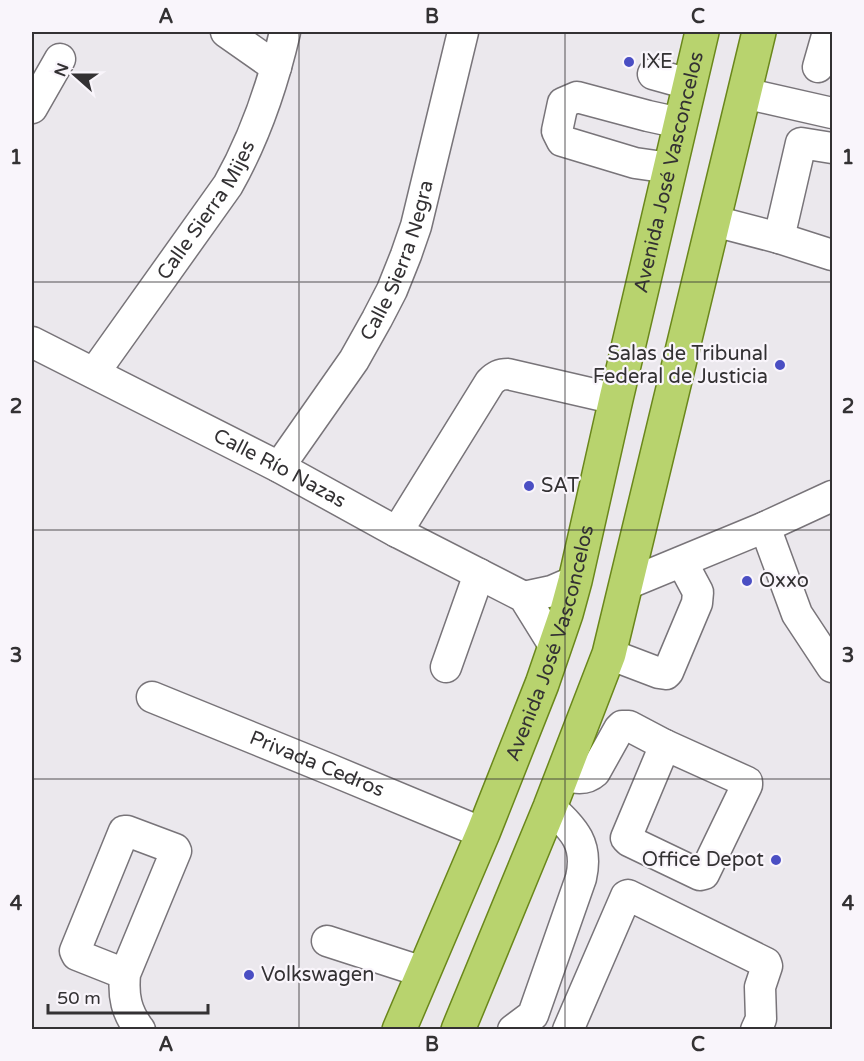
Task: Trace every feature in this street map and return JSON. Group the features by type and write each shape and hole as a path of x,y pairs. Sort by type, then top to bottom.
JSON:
{"main road":[{"name":"Avenida José Vasconcelos","path":"399,1029 483,833 566,614 702,32"},
{"path":"458,1029 550,807 609,654 759,32"}],"street":[{"path":"226,32 276,68"},
{"name":"Calle Sierra Mijes","path":"94,373 228,185 239,166 263,107 285,32"},
{"name":"Calle Sierra Negra","path":"279,467 354,360 399,273 416,226 463,32"},
{"path":"818,67 828,32"},
{"path":"32,108 60,59"},
{"path":"653,75 689,84"},
{"path":"744,93 832,113"},
{"path":"670,168 634,163 562,141 557,131 563,103 577,97 680,123"},
{"path":"779,238 801,143 832,148"},
{"path":"714,221 832,255"},
{"name":"Calle Río Nazas","path":"32,342 279,467 397,532 524,597"},
{"path":"397,532 495,377 508,374 616,399"},
{"path":"627,584 765,527 832,496"},
{"path":"765,527 796,614 832,667"},
{"path":"609,654 659,673 668,672 697,603 698,592 682,562"},
{"path":"447,667 479,574"},
{"path":"555,647 524,597 552,591 575,581"},
{"name":"Privada Cedros","path":"152,697 483,833"},
{"path":"562,775 579,779 591,776 619,729 622,726 629,726 747,782 704,873 700,875 626,838 665,745"},
{"path":"550,807 572,828 579,840 583,868 523,1022 563,1029"},
{"path":"568,1029 628,895 766,963 760,987 760,1019 756,1029"},
{"path":"327,941 423,972"},
{"path":"125,974 123,991 126,1005 140,1029"}],"place":[{"name":"IXE","path":"629,62"},
{"name":"Salas de Tribunal Federal de Justicia","path":"780,365"},
{"name":"SAT","path":"529,486"},
{"name":"Oxxo","path":"747,581"},
{"name":"Office Depot","path":"776,860"},
{"name":"Volkswagen","path":"249,975"}]}
